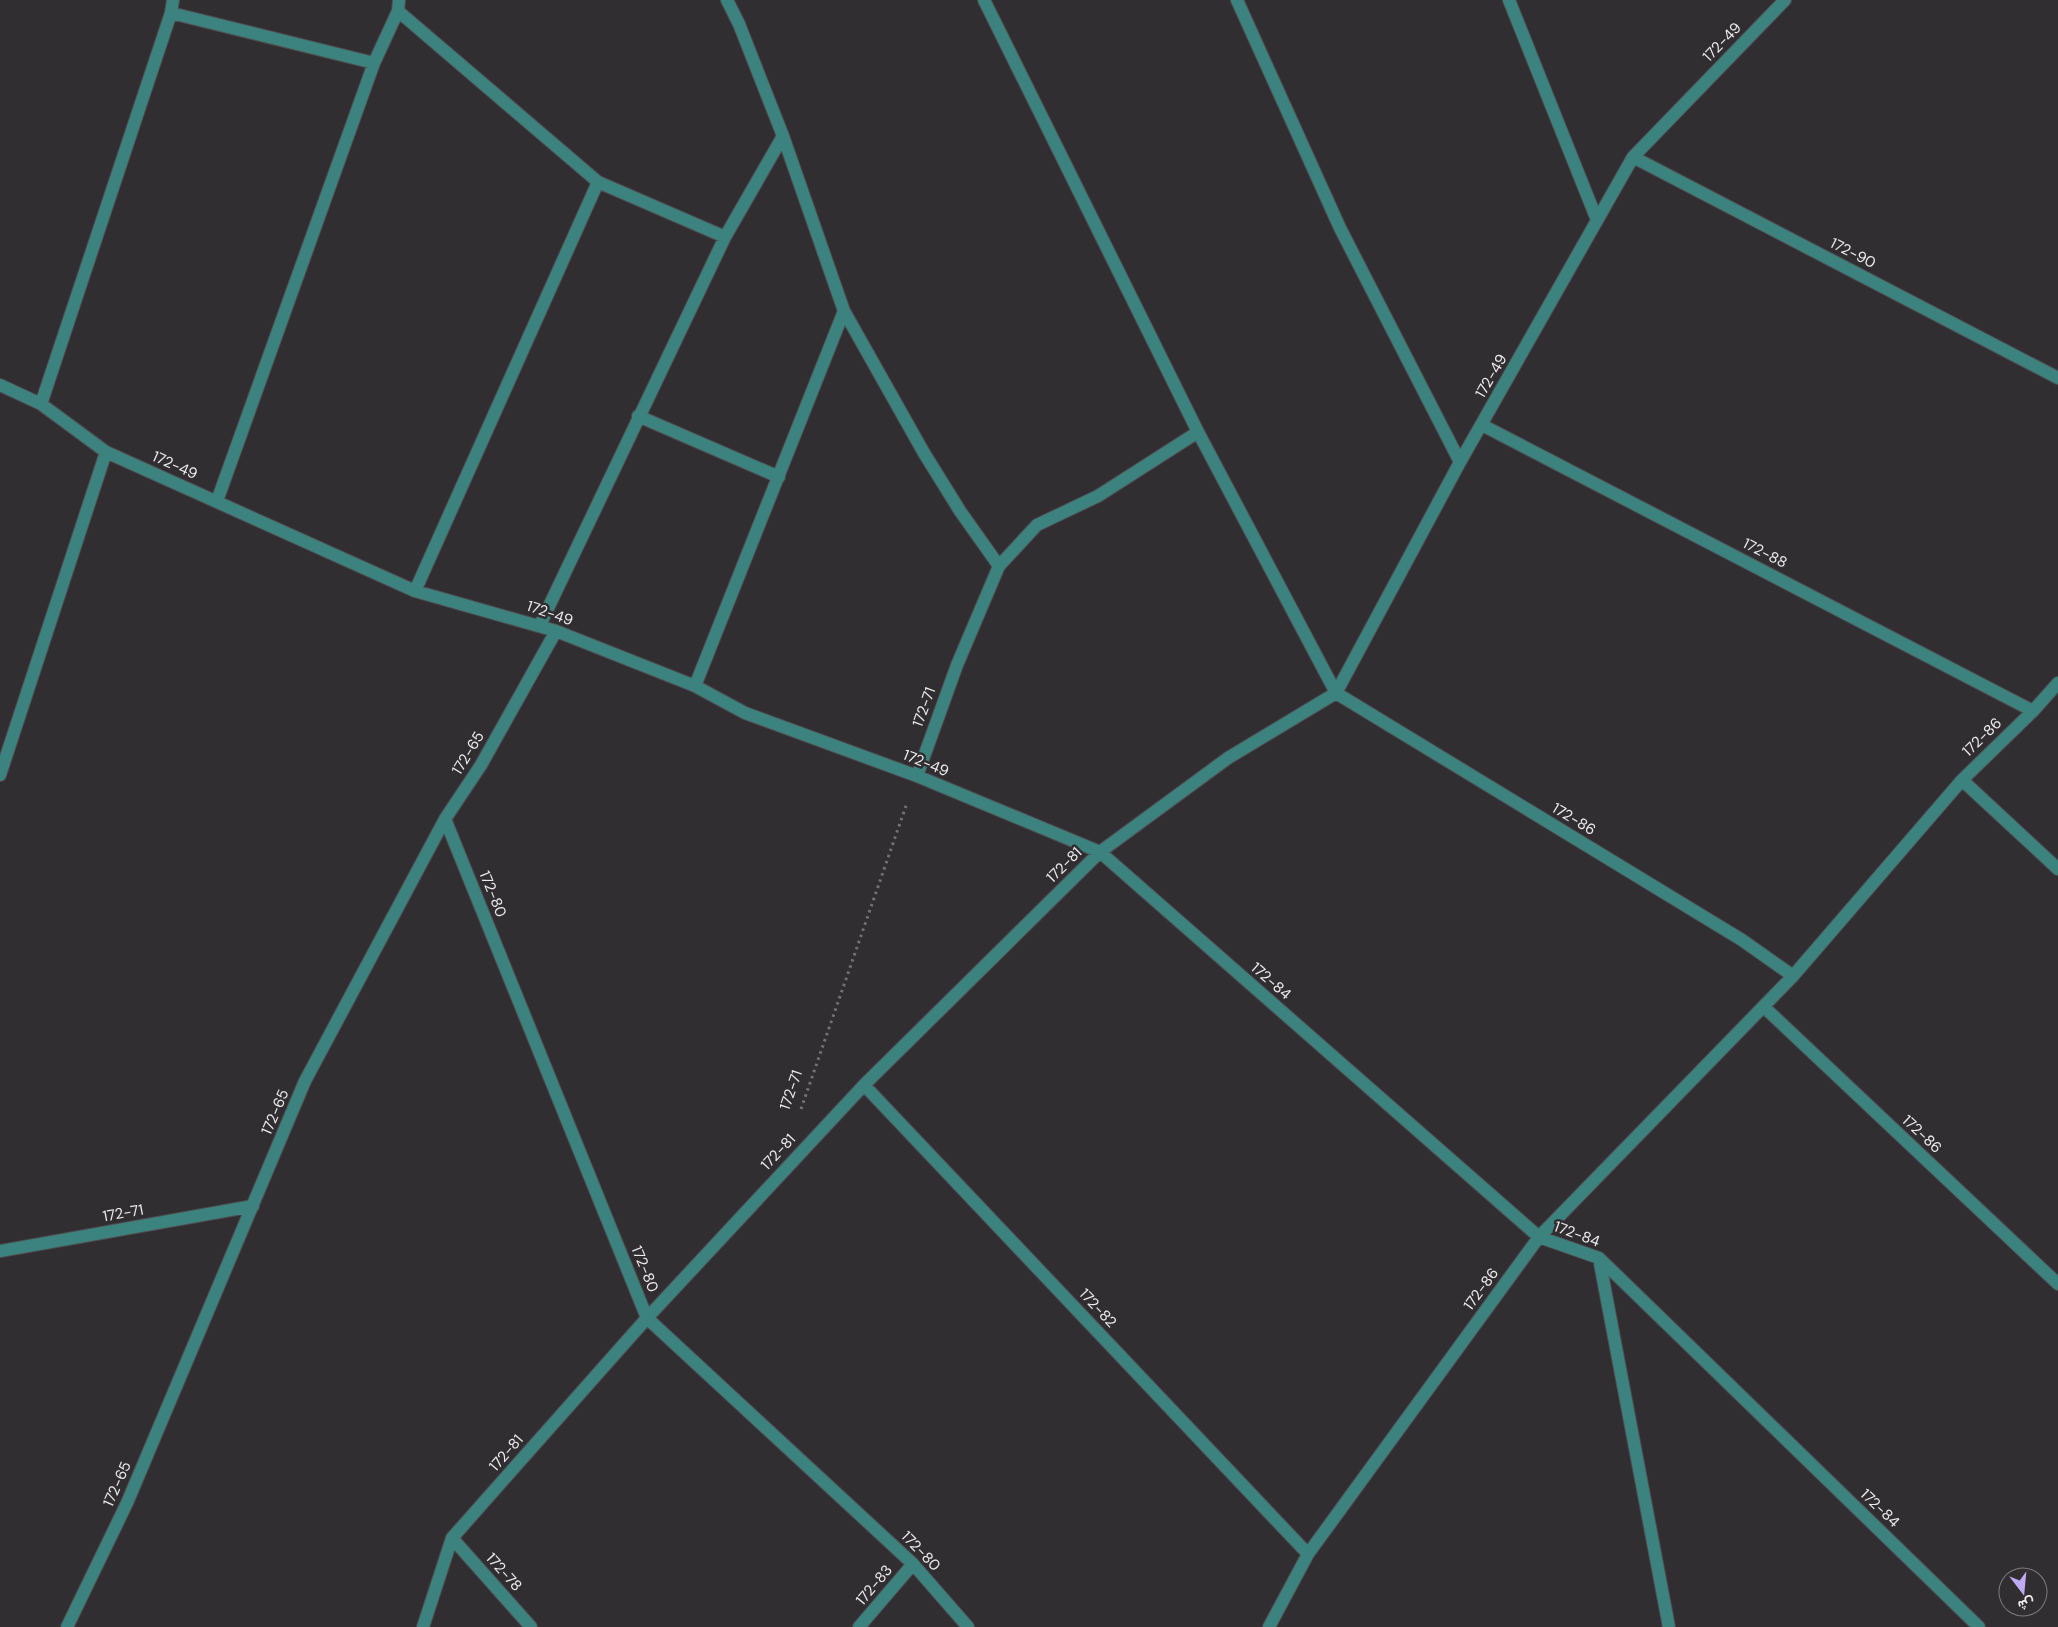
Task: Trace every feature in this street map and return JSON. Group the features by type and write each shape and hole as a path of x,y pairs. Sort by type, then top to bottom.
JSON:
{"street":[{"path":"727,0 739,24 783,136 844,311 924,454 960,512 999,566"},
{"path":"984,0 1198,432 1336,693"},
{"path":"1237,0 1340,228 1460,462"},
{"path":"1509,0 1597,220"},
{"name":"172-49","path":"1336,693 1460,462 1633,157 1785,0"},
{"path":"217,501 374,64 399,5 598,182 725,237"},
{"path":"41,404 172,6 374,64"},
{"path":"540,625 725,237 783,136"},
{"name":"172-90","path":"1633,157 2058,378"},
{"path":"415,591 598,182"},
{"path":"695,686 844,311"},
{"name":"172-49","path":"0,385 41,404 106,452 415,591 556,631 695,686 745,713 917,776 1100,852"},
{"path":"638,416 779,477"},
{"name":"172-88","path":"1482,425 2033,711"},
{"name":"172-71","path":"917,776 957,665 999,566 1037,525 1098,496 1198,432"},
{"path":"0,775 106,452"},
{"name":"172-65","path":"67,1627 127,1503 305,1081 445,819 481,765 556,631"},
{"name":"172-86","path":"1269,1627 1308,1554 1540,1237 1793,976 1962,780 2033,711 2058,683"},
{"name":"172-86","path":"1336,693 1742,940 1793,976"},
{"name":"172-81","path":"423,1627 452,1538 647,1318 864,1085 1100,852 1228,758 1336,693"},
{"path":"1962,780 2058,869"},
{"name":"172-80","path":"445,819 647,1318 913,1564 968,1627"},
{"name":"172-84","path":"1100,852 1540,1237 1599,1258 1980,1627"},
{"name":"172-86","path":"1764,1007 2058,1284"},
{"name":"172-82","path":"864,1085 1308,1554"},
{"name":"172-71","path":"0,1251 253,1206"},
{"path":"1599,1258 1669,1627"},
{"name":"172-78","path":"452,1538 531,1627"},
{"name":"172-83","path":"859,1627 913,1564"}],"path":[{"name":"172-71","path":"801,1110 917,776"}]}
